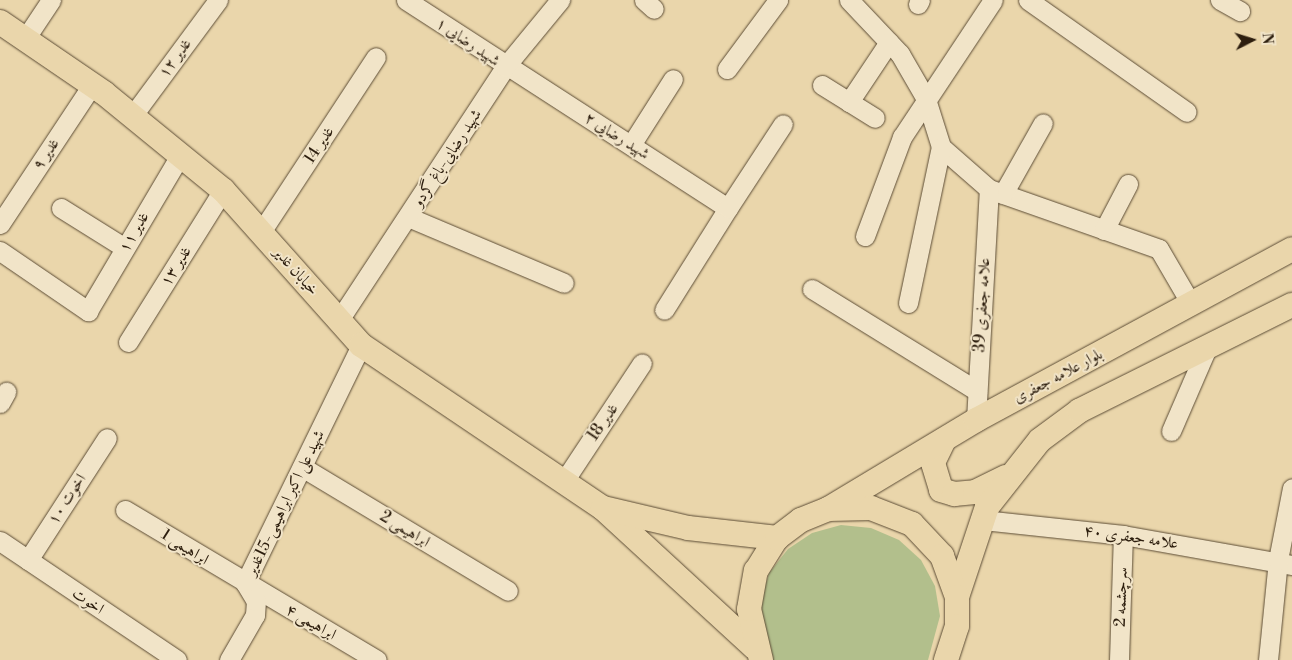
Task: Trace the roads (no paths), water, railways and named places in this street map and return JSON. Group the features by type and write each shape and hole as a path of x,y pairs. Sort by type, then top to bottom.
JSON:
{"main road":[{"name":"خیابان غدیر","path":"0,22 133,115 224,190 361,345 603,508"},
{"name":"بلوار علامه جعفری","path":"828,509 976,420 1292,249"},
{"path":"946,660 957,626 957,597 983,520 1009,475 1040,440 1079,411 1292,305"},
{"path":"944,440 933,463 941,490 954,494 975,492 1009,475"},
{"path":"603,508 688,528 778,538"},
{"path":"603,508 758,654"},
{"path":"758,654 748,609 756,571 778,538 801,520 828,509 871,508 912,524 942,556 957,597"}],"street":[{"path":"25,39 51,0"},
{"name":"غدیر ۱۲","path":"133,115 218,0"},
{"name":"شهید رضایی ۱","path":"406,0 505,67"},
{"name":"شهید رضایی-باغ گردو","path":"339,320 505,67 560,0"},
{"path":"727,69 778,0"},
{"path":"849,0 889,42 926,99 941,147 908,303"},
{"path":"865,236 902,137 993,0"},
{"path":"1028,0 1187,112"},
{"path":"1220,0 1240,11"},
{"path":"849,102 889,42"},
{"name":"غدیر 14","path":"261,232 376,57"},
{"name":"شهید رضایی ۲","path":"505,67 728,208"},
{"path":"631,145 673,79"},
{"name":"غدیر ۹","path":"0,224 92,85"},
{"path":"822,86 875,118"},
{"path":"996,192 1043,123"},
{"path":"664,310 783,124"},
{"path":"941,147 996,192 1159,249 1191,304"},
{"name":"غدیر ۱۱","path":"0,251 88,311 180,154"},
{"path":"1104,230 1128,184"},
{"name":"غدیر ۱۳","path":"128,342 224,190"},
{"name":"علامه جعفری 39","path":"976,420 977,391 996,192"},
{"path":"61,208 125,248"},
{"path":"408,217 564,283"},
{"path":"812,289 977,391"},
{"name":"شهید علی اکبر ابراهیمی-15غدیر","path":"229,660 255,615 256,601 246,584 361,345"},
{"path":"1171,431 1207,348"},
{"name":"غدیر 18","path":"564,481 642,363"},
{"name":"اخوت ۱۰","path":"28,560 107,438"},
{"name":"ابراهیمی 2","path":"302,467 508,590"},
{"path":"1268,660 1285,562 1292,488"},
{"name":"ابراهیمی 1","path":"125,510 246,584"},
{"name":"علامه جعفری ۴۰","path":"983,520 1123,535 1285,562"},
{"name":"سرچشمه 2","path":"1119,660 1123,535"},
{"name":"اخوت","path":"0,542 177,660"},
{"name":"ابراهیمی ۴","path":"246,584 377,660"}]}
